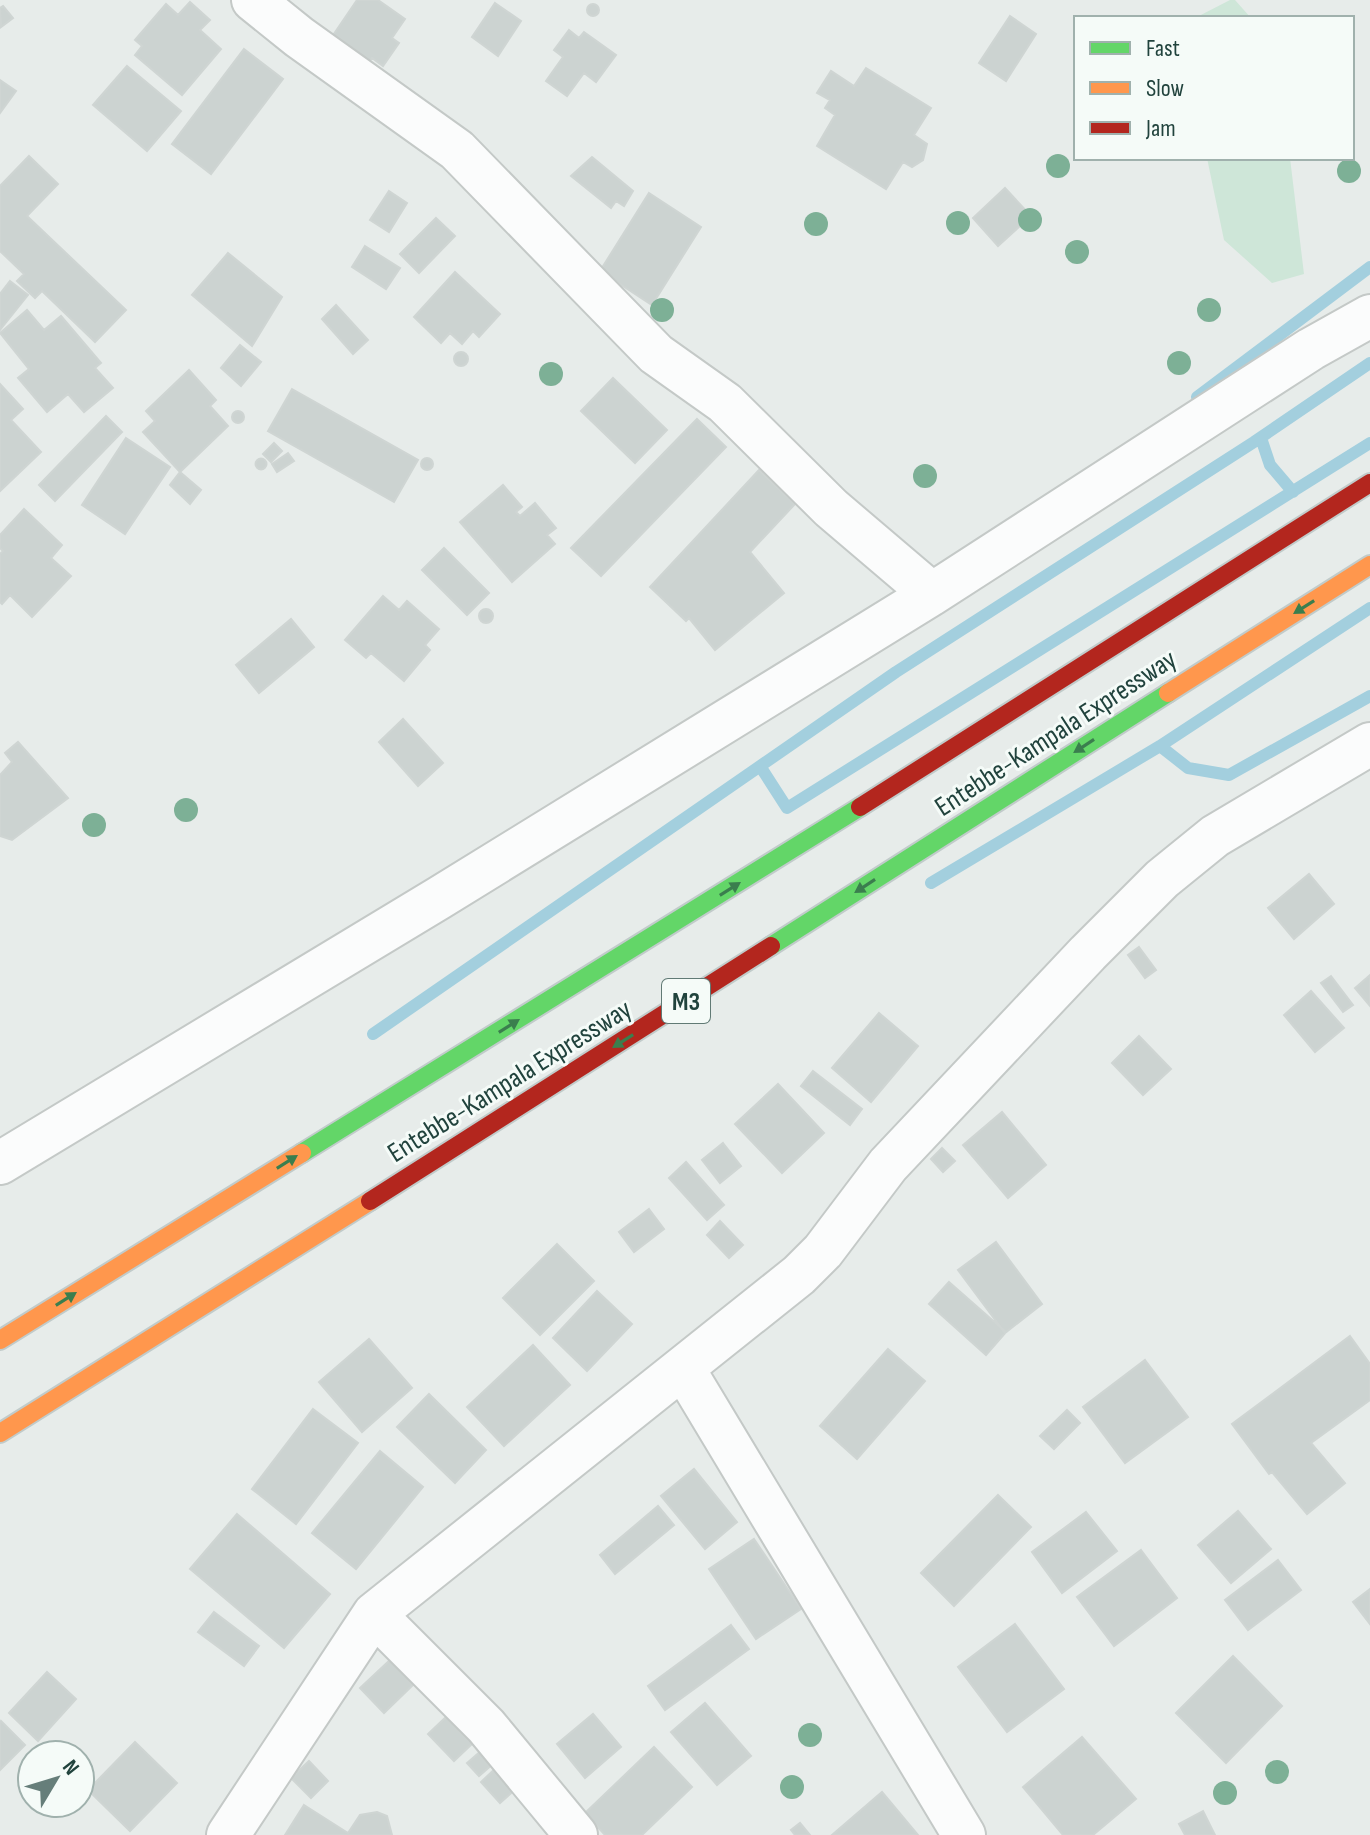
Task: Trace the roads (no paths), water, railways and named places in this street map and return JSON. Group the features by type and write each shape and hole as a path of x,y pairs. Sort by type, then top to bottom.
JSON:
{"highway":[{"name":"Entebbe-Kampala Expressway","path":"0,1340 708,903 1370,483"},
{"name":"Entebbe-Kampala Expressway","path":"0,1433 1370,565"}],"street":[{"path":"253,0 299,37 457,150 656,354 725,403 831,508 932,594"},
{"path":"0,1163 439,898 932,594 1311,349 1370,316"},
{"path":"228,1835 374,1614 763,1305 823,1251 888,1165 1162,879 1215,836 1370,744"},
{"path":"683,1368 964,1835"},
{"path":"374,1614 486,1726 576,1835"}],"waterway":[{"path":"1197,397 1370,267"},
{"path":"373,1034 896,672 1254,442 1370,363"},
{"path":"1261,438 1270,465 1293,492"},
{"path":"760,766 787,808 1370,443"},
{"path":"931,883 1160,746 1370,608"},
{"path":"1160,746 1188,768 1229,775 1370,696"}]}
